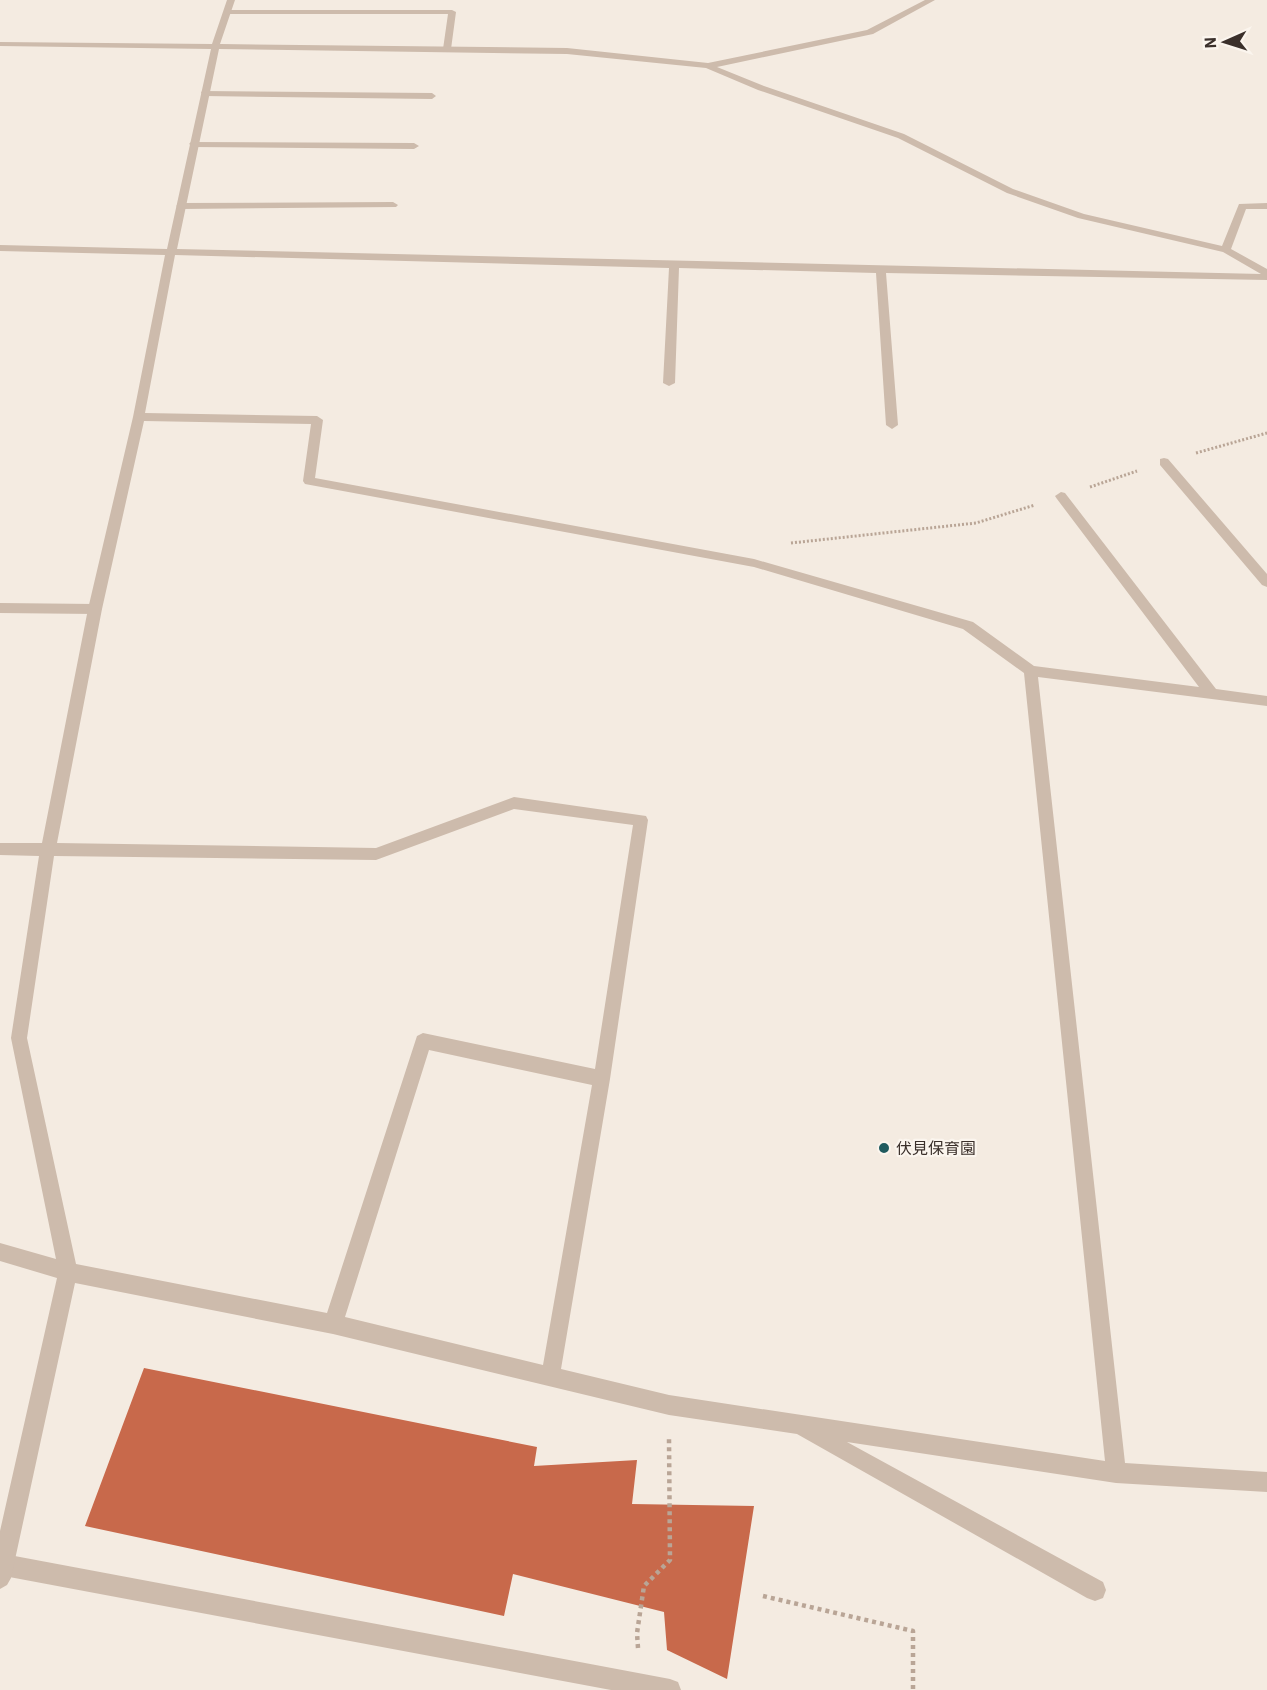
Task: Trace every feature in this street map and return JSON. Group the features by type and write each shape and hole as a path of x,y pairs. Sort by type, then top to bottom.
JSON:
{"street":[{"path":"231,0 215,48 171,252 139,417 95,609 48,849 19,1038 68,1272 2,1572 670,1690"},
{"path":"708,66 870,32 886,26 917,5 931,0"},
{"path":"227,12 452,12 447,49"},
{"path":"0,44 567,51 708,66 761,88 901,136 1010,191 1081,216 1226,250 1267,275"},
{"path":"205,93 432,96"},
{"path":"194,144 414,146"},
{"path":"181,206 393,205"},
{"path":"1226,250 1242,206 1267,206"},
{"path":"0,248 881,270 1267,275"},
{"path":"669,384 675,265"},
{"path":"881,270 892,425"},
{"path":"139,417 317,420 309,481 754,563 968,625 1031,671 1267,701"},
{"path":"1164,462 1267,582"},
{"path":"1061,496 1212,694"},
{"path":"0,608 95,609"},
{"path":"1031,671 1116,1473"},
{"path":"0,849 376,854 514,803 641,820 602,1078 550,1378"},
{"path":"333,1324 423,1041 602,1078"},
{"path":"0,1252 68,1272 333,1324 669,1405 1116,1473 1267,1482"},
{"path":"794,1424 1095,1590"}],"path":[{"path":"791,543 976,523 1164,462 1267,433"},
{"path":"640,1685 637,1633 644,1586 670,1560 669,1405"},
{"path":"763,1596 913,1631 913,1690"}],"building":[{"path":"144,1368 537,1447 534,1466 637,1460 632,1504 754,1506 727,1679 667,1650 664,1612 513,1574 504,1616 85,1526"}],"place":[{"name":"伏見保育園","path":"884,1148"}]}
